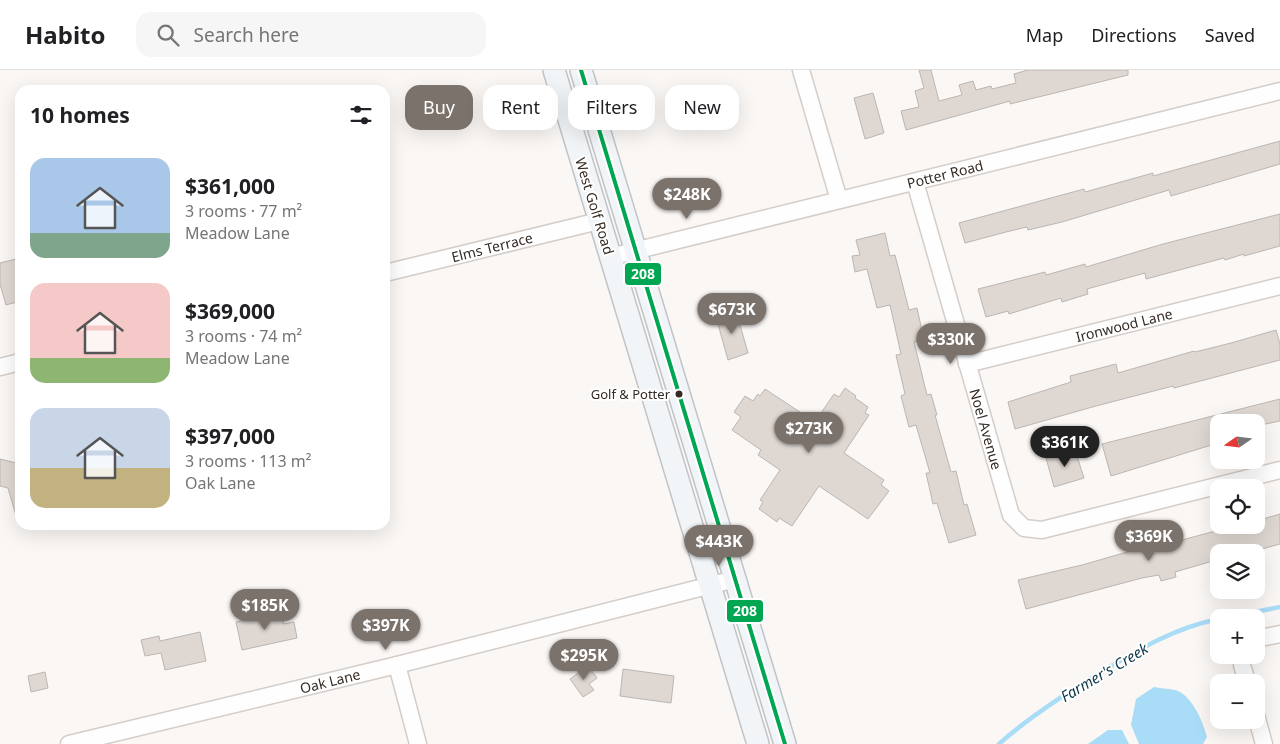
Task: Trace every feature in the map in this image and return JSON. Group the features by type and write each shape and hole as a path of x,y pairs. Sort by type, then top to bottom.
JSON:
{"main road":[{"name":"West Golf Road","path":"554,70 758,744"},
{"name":"West Golf Road","path":"581,70 785,744"}],"street":[{"path":"801,70 839,200"},
{"name":"Potter Road","path":"610,257 1280,91"},
{"name":"Noel Avenue","path":"914,182 1011,515 1024,528 1042,530 1280,470"},
{"name":"Elms Terrace","path":"390,272 599,221"},
{"name":"Ironwood Lane","path":"967,364 1280,286"},
{"path":"0,366 15,363"},
{"name":"Oak Lane","path":"69,744 735,579"},
{"path":"1265,636 1280,634"},
{"path":"397,664 418,744"},
{"path":"1260,729 1264,744"}],"water":[{"path":"1154,687 1178,691 1188,699 1197,711 1207,737 1203,744 1139,744 1131,725 1136,699"},
{"path":"1108,730 1122,730 1129,744 1088,744"}],"building":[{"path":"919,70 931,70 939,101 962,95 959,85 973,81 976,90 991,86 992,89 1016,83 1014,74 1028,70 1128,70 1128,75 1010,104 1010,101 906,130 901,111 919,107 915,91 924,88"},
{"path":"873,93 884,133 865,139 854,98"},
{"path":"1280,141 1280,164 1171,196 1169,190 1062,222 1028,230 1027,227 965,243 959,223 1084,189 1085,192 1153,173 1153,176"},
{"path":"1280,214 1280,246 1244,256 1244,254 1225,260 1224,258 1146,279 1145,273 1087,289 1088,294 1062,302 1061,298 1009,314 1008,311 986,317 978,289 1045,272 1046,275 1085,264 1086,267 1163,244"},
{"path":"885,233 890,256 895,255 909,310 917,308 924,340 914,342 927,395 931,394 951,472 956,471 964,505 967,504 976,535 949,543 937,503 933,504 926,473 930,473 916,425 909,427 901,396 905,394 896,355 901,354 890,305 877,308 867,269 855,272 852,256 860,255 856,240"},
{"path":"15,259 15,302 6,305 0,284 0,263"},
{"path":"736,311 748,353 728,360 716,317"},
{"path":"1276,330 1280,344 1280,360 1096,406 1015,429 1008,402 1071,382 1070,376 1116,364 1118,373"},
{"path":"845,388 868,407 865,413 869,415 844,453 884,480 881,485 889,491 868,519 819,486 792,526 779,518 777,522 759,509 763,502 760,500 780,470 758,455 761,450 732,430 741,417 734,412 745,396 753,401 765,389 815,422 834,394 839,397"},
{"path":"1280,399 1280,421 1265,424 1265,414 1221,414"},
{"path":"1210,417 1210,445 1111,476 1102,444"},
{"path":"1075,450 1084,478 1054,487 1046,458"},
{"path":"0,459 15,463 15,512 8,488 0,486"},
{"path":"1280,514 1280,544 1265,548 1265,544 1210,544 1210,562 1175,572 1176,577 1161,581 1159,575 1142,578 1026,609 1018,580 1082,565 1134,550 1132,545 1165,536 1167,544 1210,532 1210,534 1265,534 1265,518"},
{"path":"281,612 284,624 294,622 297,638 242,650 236,622"},
{"path":"200,632 206,661 165,670 161,653 145,656 141,640 159,636 160,641"},
{"path":"588,666 597,678 589,684 594,690 583,697 570,679"},
{"path":"623,669 674,676 671,703 620,696"},
{"path":"45,672 48,688 31,692 28,676"}],"waterway":[{"name":"Farmer's Creek","path":"1265,610 1280,607"},
{"name":"Farmer's Creek","path":"999,744 1050,704 1132,654 1174,633 1210,621"}],"transit line":[{"name":"208","path":"581,70 785,744"}],"place":[{"name":"Golf & Potter","path":"679,394"}]}
